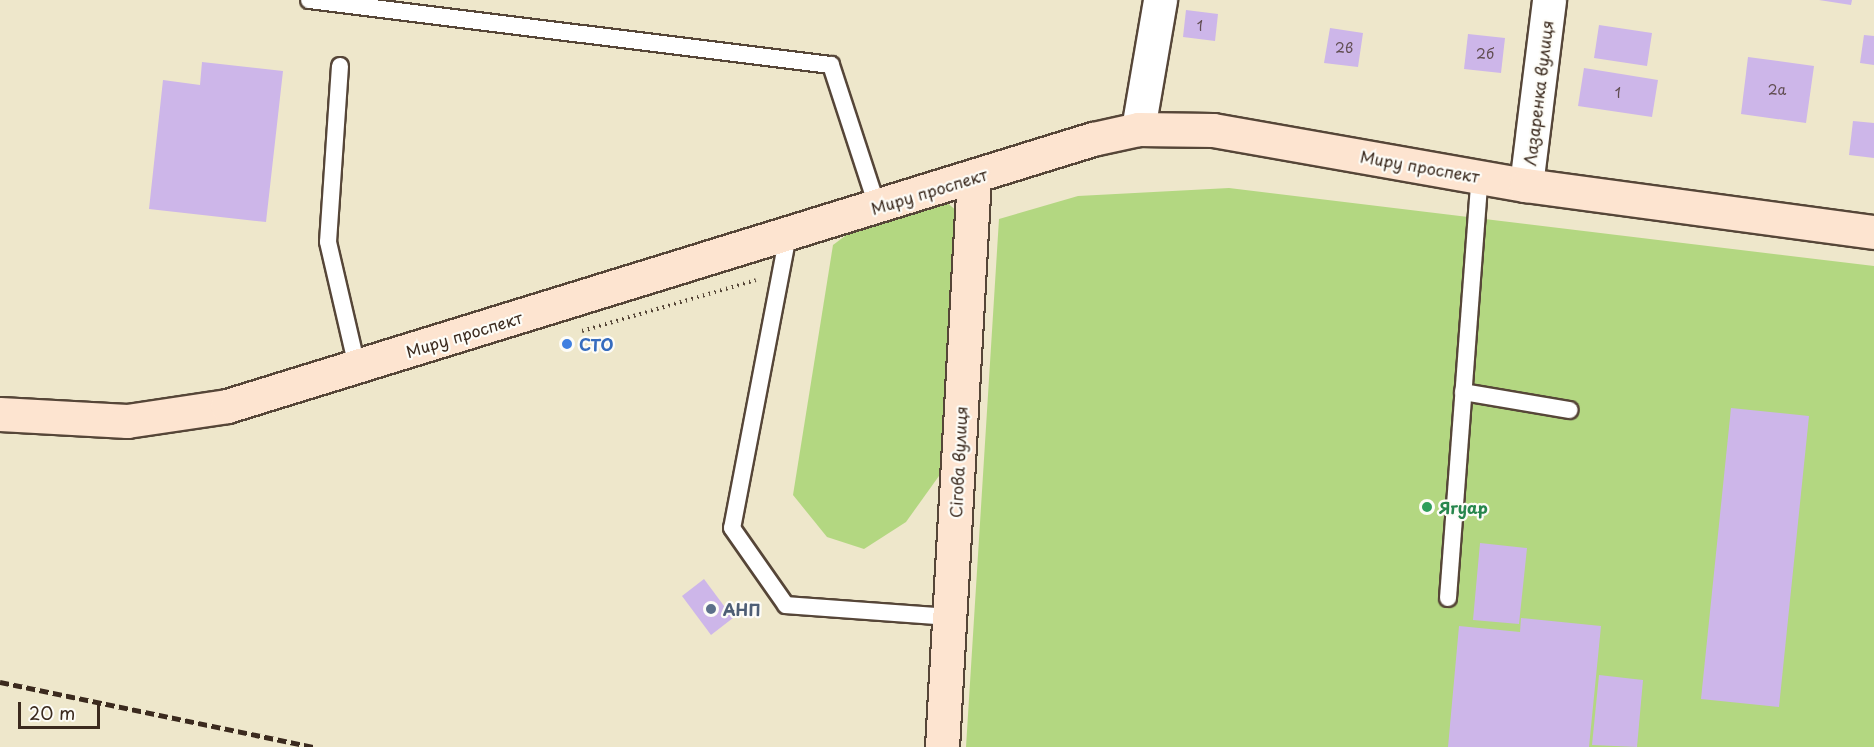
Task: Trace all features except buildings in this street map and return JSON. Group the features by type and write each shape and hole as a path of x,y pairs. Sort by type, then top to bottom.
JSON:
{"main road":[{"name":"Миру проспект","path":"0,414 127,421 179,417 357,367 877,206 1138,129 1213,130 1526,185 1874,232"},
{"name":"Сігова вулиця","path":"942,747 974,177"}],"street":[{"path":"1138,129 1160,0"},
{"name":"Лазаренка вулиця","path":"1526,185 1549,0"}],"lane":[{"path":"309,0 831,65 877,206"},
{"path":"340,66 328,242 357,367"},
{"path":"1448,598 1480,177"},
{"path":"788,235 732,528 786,605 949,617"},
{"path":"1463,392 1569,410"}],"path":[{"path":"573,334 743,285 782,270"}],"green space":[{"name":"Ягуар","path":"1229,188 1874,266 1874,747 966,747 999,219 1078,196"},
{"path":"945,201 971,223 959,448 906,522 864,549 827,537 793,495 833,245 865,221"}],"railway":[{"path":"0,682 314,747"}],"place":[{"name":"СТО","path":"567,344"},
{"name":"Ягуар","path":"1427,507"},
{"name":"АНП","path":"711,609"}]}
